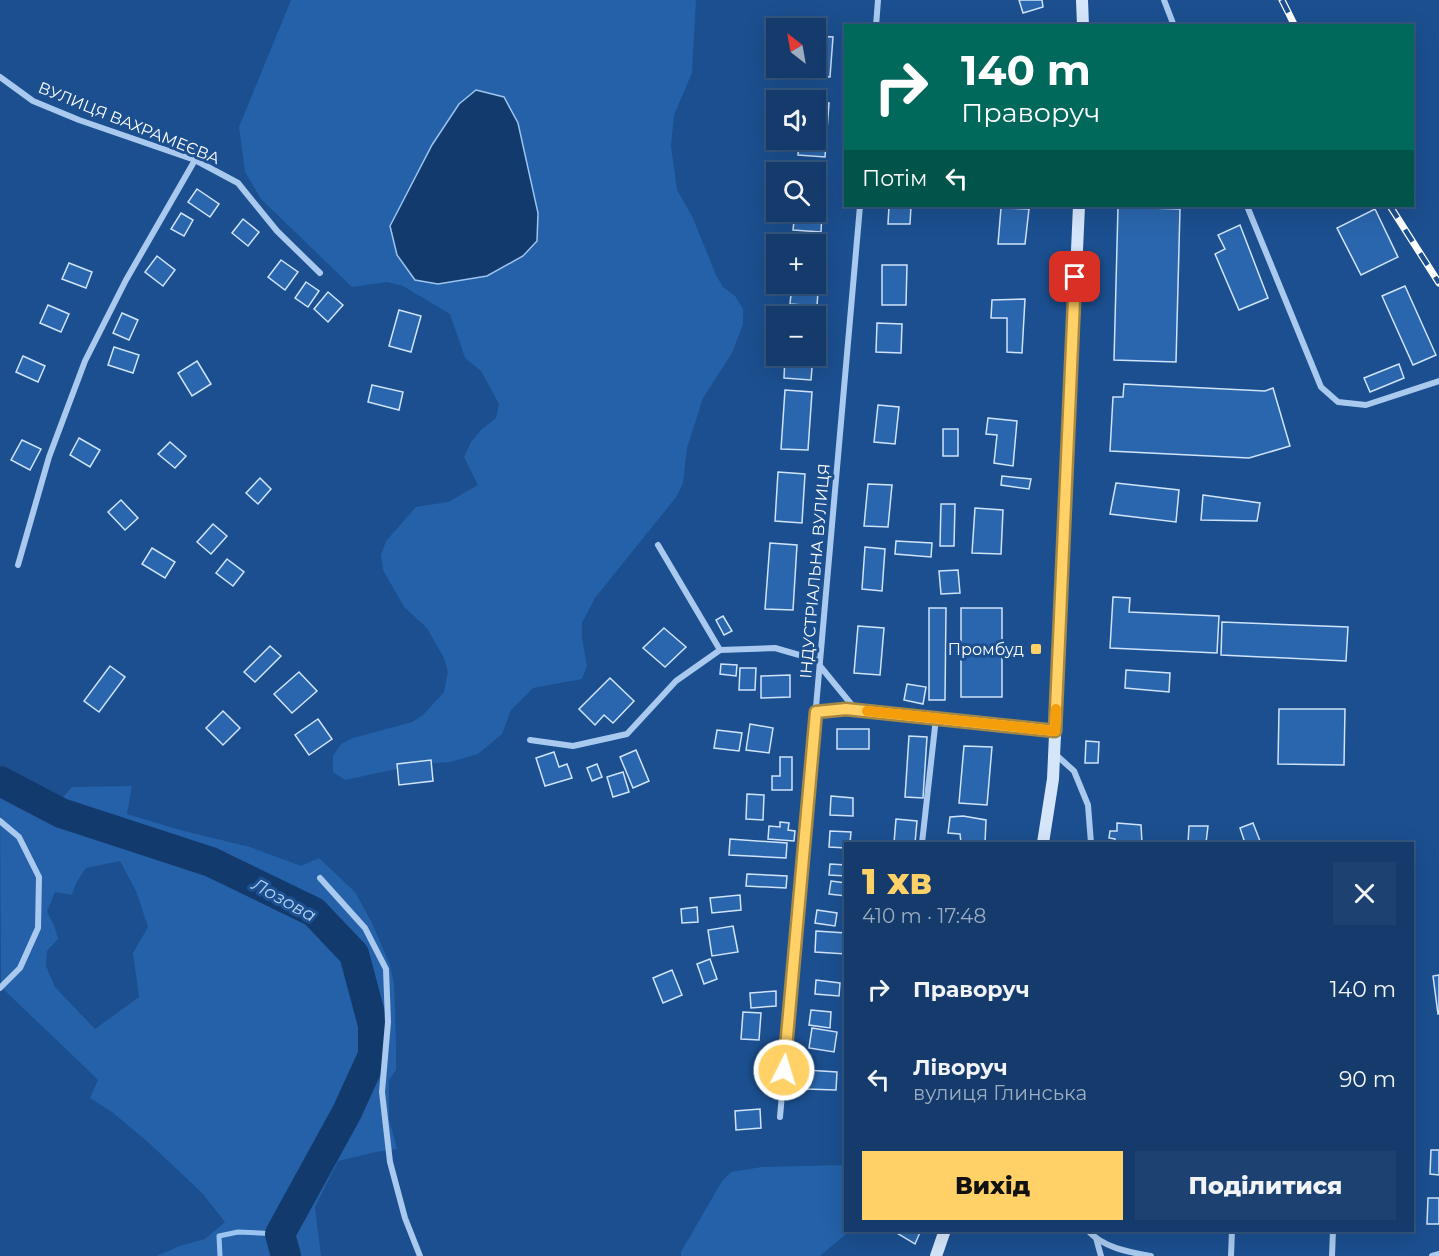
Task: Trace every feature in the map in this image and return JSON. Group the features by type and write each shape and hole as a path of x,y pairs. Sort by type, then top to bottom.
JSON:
{"main road":[{"path":"1082,0 1083,24"},
{"path":"1043,842 1053,779 1079,207"},
{"path":"936,1256 944,1232"}],"street":[{"path":"876,24 878,0"},
{"path":"1164,0 1173,24"},
{"name":"ВУЛИЦЯ ВАХРАМЕЄВА","path":"0,77 33,101 79,120 195,160 238,183 278,231 320,273"},
{"path":"18,565 49,457 85,361 126,280 195,160"},
{"name":"ІНДУСТРІАЛЬНА ВУЛИЦЯ","path":"780,1117 860,207"},
{"path":"1247,207 1321,387 1338,402 1366,405 1439,381"},
{"path":"658,545 720,650"},
{"path":"530,740 573,746 627,734 676,681 720,650 775,648 820,664 856,710"},
{"path":"816,712 846,709 1055,731"},
{"path":"922,842 936,718"},
{"path":"1054,753 1074,771 1088,805 1091,842"},
{"path":"0,821 19,837 39,877 38,928 20,968 0,988"},
{"path":"320,878 365,928 386,969 388,1022 382,1092 387,1139 390,1162 405,1218 420,1256"},
{"path":"1088,1232 1118,1250 1151,1256"},
{"path":"1231,1256 1232,1232"},
{"path":"1332,1256 1333,1232"},
{"path":"1096,1238 1101,1256"},
{"path":"1432,1256 1439,1254"}],"shaded area":[{"path":"291,0 696,0 692,73 674,115 671,146 677,190 692,216 716,275 723,287 735,296 743,309 743,324 732,353 703,398 687,448 683,483 677,496 595,598 582,623 587,666 582,679 533,688 511,710 502,734 478,754 450,762 420,764 345,780 333,772 333,756 341,744 353,738 412,722 423,715 444,692 448,672 444,658 427,628 404,607 383,570 381,555 386,541 416,507 448,502 478,485 464,457 471,442 496,418 499,404 481,371 465,358 450,314 403,286 387,282 352,287 261,199 245,172 239,127","holes":["518,123 538,213 537,241 523,256"]},
{"path":"476,90 504,97 518,123 538,213 537,241 523,256 487,276 438,284 415,280 397,255 390,226 432,145 459,104"},
{"path":"132,786 127,814 250,847 301,866 319,858 355,892 372,923 390,965 394,984 396,1070 389,1080 389,1119 397,1149 338,1161 315,1207 321,1256 156,1256 205,1239 225,1222 202,1193 149,1143 112,1112 90,1098 98,1080 1,987 0,795 21,797 43,813 58,803 72,787","holes":["120,861 136,891 148,927 133,953 139,997 95,1029 55,987 46,966 47,951 58,939 47,912 55,892 72,895 76,883 86,868"]},
{"path":"844,1165 844,1232 847,1232 845,1235 820,1256 681,1256 681,1252 722,1181 731,1172 762,1167"}],"building":[{"path":"1019,0 1042,0 1043,7 1023,13"},
{"path":"826,37 833,37 830,77 826,77"},
{"path":"826,103 829,103 826,144"},
{"path":"798,150 826,150 825,157 798,155"},
{"path":"197,189 219,204 210,217 188,202"},
{"path":"889,207 911,207 910,224 888,224"},
{"path":"1118,207 1180,209 1176,362 1114,360"},
{"path":"1001,208 1029,209 1025,244 998,244"},
{"path":"1375,209 1398,257 1361,275 1337,228"},
{"path":"181,213 193,220 184,236 171,229"},
{"path":"243,219 259,232 248,246 232,233"},
{"path":"794,222 822,222 821,232 793,230"},
{"path":"1240,225 1268,298 1239,310 1215,254 1225,249 1218,235"},
{"path":"157,256 175,270 163,286 145,272"},
{"path":"281,260 298,272 285,290 268,277"},
{"path":"69,263 92,272 86,288 62,279"},
{"path":"882,265 907,265 906,305 882,305"},
{"path":"306,282 319,291 308,307 295,298"},
{"path":"1405,286 1436,355 1413,365 1382,296"},
{"path":"328,292 343,305 328,322 314,309"},
{"path":"791,294 818,294 817,306 790,304"},
{"path":"1025,299 1022,353 1007,352 1007,318 991,318 992,300"},
{"path":"48,305 69,314 61,332 40,323"},
{"path":"399,310 421,316 411,352 389,346"},
{"path":"122,313 138,320 129,340 113,333"},
{"path":"877,323 902,324 901,353 876,352"},
{"path":"114,347 139,355 133,373 108,365"},
{"path":"23,356 45,366 38,382 16,372"},
{"path":"197,361 211,384 192,396 178,373"},
{"path":"1399,364 1404,378 1370,392 1364,378"},
{"path":"785,366 812,366 811,380 784,378"},
{"path":"1124,384 1265,391 1273,388 1290,446 1249,458 1110,451 1113,397 1123,397"},
{"path":"372,385 403,392 399,410 368,402"},
{"path":"785,390 812,392 808,450 781,449"},
{"path":"878,405 899,407 895,444 874,442"},
{"path":"988,418 1017,421 1013,466 994,463 997,435 986,434"},
{"path":"943,429 958,429 958,456 943,456"},
{"path":"79,438 100,450 90,467 70,455"},
{"path":"22,440 41,449 30,470 11,460"},
{"path":"170,442 186,456 175,468 158,454"},
{"path":"778,472 805,474 802,523 775,521"},
{"path":"1002,476 1031,479 1029,489 1001,485"},
{"path":"260,478 271,489 258,504 246,493"},
{"path":"1116,483 1179,490 1176,522 1110,514"},
{"path":"868,484 892,485 888,527 864,526"},
{"path":"1203,495 1260,503 1257,521 1201,520"},
{"path":"121,500 138,518 125,530 108,512"},
{"path":"941,504 955,504 954,546 940,546"},
{"path":"975,508 1003,510 1001,554 972,553"},
{"path":"213,524 227,536 211,554 197,542"},
{"path":"896,541 932,543 931,557 895,554"},
{"path":"770,543 797,545 793,610 765,609"},
{"path":"865,547 885,549 882,591 862,589"},
{"path":"152,548 175,562 165,578 142,564"},
{"path":"227,559 244,572 233,586 216,573"},
{"path":"958,570 960,593 941,594 939,571"},
{"path":"1113,597 1130,598 1129,612 1219,616 1217,653 1110,648"},
{"path":"929,608 946,608 945,700 929,700"},
{"path":"961,608 1002,608 1002,697 961,697"},
{"path":"723,616 732,631 724,635 716,620"},
{"path":"1222,622 1348,627 1346,661 1221,655"},
{"path":"858,626 884,628 880,675 854,673"},
{"path":"664,628 686,647 665,667 643,648"},
{"path":"270,646 281,656 255,682 244,672"},
{"path":"721,664 737,665 736,676 720,674"},
{"path":"110,666 125,677 99,712 84,701"},
{"path":"740,668 756,668 755,690 739,690"},
{"path":"1126,670 1170,673 1169,692 1125,688"},
{"path":"299,672 317,691 292,713 274,694"},
{"path":"790,675 790,697 761,698 761,676"},
{"path":"610,678 634,701 613,723 604,715 595,725 579,709"},
{"path":"907,684 926,687 923,704 904,700"},
{"path":"1279,709 1345,709 1344,765 1278,764"},
{"path":"223,711 240,728 223,745 206,728"},
{"path":"318,719 332,739 309,755 295,735"},
{"path":"750,724 773,728 769,753 746,750"},
{"path":"837,729 869,729 869,749 837,749"},
{"path":"717,730 742,733 739,751 714,748"},
{"path":"909,736 927,737 923,798 905,797"},
{"path":"1086,741 1099,742 1098,763 1085,763"},
{"path":"964,746 992,747 987,805 959,803"},
{"path":"636,750 649,781 633,788 620,757"},
{"path":"554,752 559,767 567,764 572,778 545,786 536,758"},
{"path":"780,757 792,757 792,790 772,790 772,776 780,776"},
{"path":"431,760 433,781 399,785 397,764"},
{"path":"597,764 602,777 592,781 587,768"},
{"path":"623,772 629,792 613,797 607,777"},
{"path":"747,794 764,795 763,820 746,819"},
{"path":"831,796 853,798 853,816 830,815"},
{"path":"963,816 986,820 985,842 961,842 960,834 948,833 950,817"},
{"path":"896,819 917,821 915,842 894,842"},
{"path":"780,822 789,823 788,830 795,831 794,841 768,839 769,826 780,827"},
{"path":"1117,823 1141,825 1142,842 1115,842 1115,839 1109,838 1110,831 1117,831"},
{"path":"1253,823 1260,841 1245,842 1240,828"},
{"path":"1189,826 1208,826 1206,842 1188,842"},
{"path":"830,831 851,832 850,842 844,842 844,848 829,847"},
{"path":"730,839 787,843 786,858 729,855"},
{"path":"830,864 844,865 844,876 829,875"},
{"path":"747,874 787,876 786,888 746,886"},
{"path":"831,881 844,883 844,896 829,894"},
{"path":"740,895 741,910 712,913 710,898"},
{"path":"697,907 698,922 682,923 681,909"},
{"path":"817,910 837,913 835,926 815,923"},
{"path":"733,926 738,952 712,956 708,930"},
{"path":"816,931 844,933 844,954 815,952"},
{"path":"710,959 717,979 704,984 697,964"},
{"path":"672,970 682,995 663,1003 653,978"},
{"path":"1439,975 1439,1014 1438,1014 1433,976"},
{"path":"816,980 840,983 839,996 815,994"},
{"path":"776,991 776,1006 751,1008 750,993"},
{"path":"811,1010 831,1012 830,1028 809,1025"},
{"path":"743,1012 761,1013 759,1040 741,1039"},
{"path":"812,1028 837,1032 834,1052 809,1048"},
{"path":"806,1070 837,1072 836,1090 806,1089"},
{"path":"760,1109 761,1128 736,1130 735,1111"},
{"path":"1431,1150 1439,1150 1439,1175 1430,1174"},
{"path":"1428,1198 1439,1198 1439,1224 1427,1224"},
{"path":"895,1232 920,1232 915,1244"}],"waterway":[{"name":"Лозова","path":"0,781 61,813 211,862 314,912 354,954 373,1025 373,1055 347,1112 280,1234 286,1256"},
{"path":"220,1256 219,1236 238,1232 280,1234"}],"railway":[{"path":"1282,0 1294,24"},
{"path":"1391,207 1439,283"}],"slow traffic":[{"path":"867,711 1055,731 1056,709"}],"place":[{"name":"Промбуд","path":"1036,649"}],"route":[{"path":"784,1070 816,712 846,709 1055,731 1075,277"}]}
